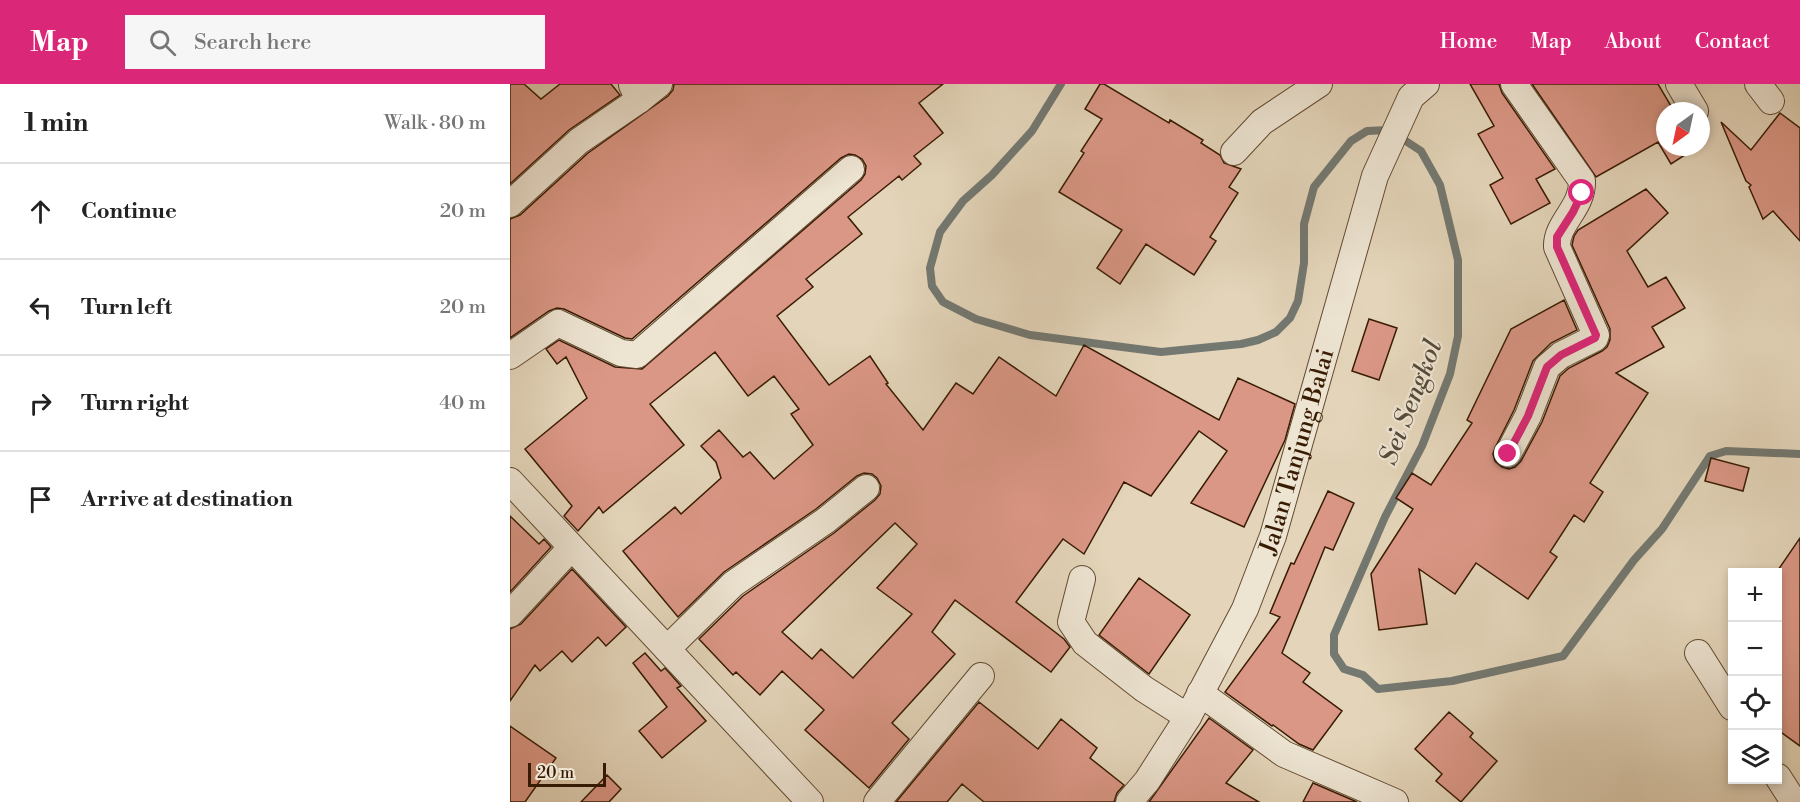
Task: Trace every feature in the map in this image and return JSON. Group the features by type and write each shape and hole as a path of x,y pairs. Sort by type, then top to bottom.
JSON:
{"street":[{"path":"1234,152 1263,122 1319,84"},
{"path":"1508,454 1528,416 1547,367 1561,355 1595,338 1596,335 1557,247 1557,237 1582,193 1582,181 1514,84"},
{"path":"1678,84 1689,102"},
{"path":"510,204 579,141 643,89"},
{"name":"Jalan Tanjung Balai","path":"1129,802 1147,781 1188,717 1245,609 1273,536 1375,176 1418,91"},
{"path":"510,356 558,323 621,353 636,355 851,169"},
{"path":"510,481 810,802"},
{"path":"667,650 733,584 825,521 866,489"},
{"path":"510,614 571,548"},
{"path":"1082,579 1071,622 1085,643 1144,689 1188,717"},
{"path":"1698,653 1728,701"},
{"path":"877,802 981,676"},
{"path":"1200,693 1284,754 1395,802"},
{"path":"1782,783 1794,802"}],"building":[{"path":"510,84 524,84 541,99 560,84 611,84 620,95 569,130 510,184"},
{"path":"674,84 943,84 919,103 943,133 914,156 921,164 902,180 899,176 848,217 862,234 806,279 813,287 777,316 829,385 870,356 888,383 886,384 923,430 956,383 973,394 999,357 1056,396 1084,345 1219,420 1238,378 1295,404 1285,440 1244,527 1191,503 1227,451 1199,431 1151,496 1124,482 1084,554 1063,539 1016,602 1064,639 1070,647 1051,672 955,600 932,632 955,654 892,723 909,739 869,788 805,730 824,710 782,671 760,695 736,672 733,675 699,639 743,596 834,533 875,500 880,494 881,486 877,478 872,474 864,473 857,476 816,509 724,572 678,617 623,551 675,507 681,514 721,478 716,462 701,446 719,430 743,457 750,452 774,479 813,445 791,414 799,409 774,376 748,396 715,352 650,404 684,445 603,513 599,507 578,531 564,516 572,506 525,449 587,398 566,357 557,364 546,349 559,340 615,367 642,369 861,180 865,174 866,166 862,159 849,154 841,158 632,339 557,308 510,338 510,219 520,215 588,153 668,96","holes":["895,523 917,544 877,588 912,614 853,678 821,649 812,659 782,632"]},
{"path":"1100,84 1104,84 1169,123 1170,120 1203,140 1201,143 1220,155 1224,163 1241,169 1229,187 1238,193 1210,237 1216,241 1194,275 1146,244 1120,284 1097,268 1122,230 1059,192 1084,153 1081,151 1102,119 1085,109"},
{"path":"1470,84 1499,84 1502,93 1555,169 1536,179 1550,203 1511,224 1490,185 1503,178 1478,134 1494,126"},
{"path":"1532,84 1658,84 1669,102 1656,102 1656,143 1596,177"},
{"path":"1780,113 1800,128 1800,241 1773,211 1763,219 1749,187 1751,185 1746,181 1721,122 1751,150"},
{"path":"1666,156 1683,156 1671,164"},
{"path":"1646,189 1668,213 1627,251 1648,287 1666,277 1685,308 1652,327 1664,347 1616,373 1648,393 1590,483 1603,492 1584,522 1574,515 1550,552 1557,557 1528,599 1476,563 1455,594 1419,569 1427,624 1379,630 1371,574 1413,509 1396,498 1412,473 1431,485 1472,423 1467,420 1511,329 1564,300 1577,330 1551,343 1533,361 1514,410 1493,454 1495,461 1509,469 1521,461 1542,422 1560,376 1569,368 1602,351 1610,340 1610,329 1572,245 1574,236 1578,230"},
{"path":"1369,319 1397,328 1379,380 1352,371"},
{"path":"1711,458 1749,468 1743,491 1705,481"},
{"path":"1328,491 1354,503 1333,550 1325,547 1282,653 1310,673 1303,682 1342,711 1313,750 1299,744 1225,692 1280,617 1270,613 1291,563 1294,564"},
{"path":"510,516 539,544 544,539 551,547 510,592"},
{"path":"1800,538 1800,746 1782,733 1782,568 1779,568"},
{"path":"572,569 626,627 606,646 598,637 572,662 562,651 540,671 535,665 510,701 510,629 521,624"},
{"path":"1139,578 1190,615 1149,674 1099,635"},
{"path":"645,653 661,671 665,668 681,686 677,688 706,721 662,758 639,731 667,707 633,663"},
{"path":"979,702 1038,749 1061,719 1097,748 1090,758 1124,785 1117,793 1114,802 984,802 962,784 947,802 896,802"},
{"path":"1449,712 1473,733 1470,737 1497,761 1461,802 1436,781 1442,774 1415,749"},
{"path":"1209,718 1253,750 1226,783 1259,802 1149,802"},
{"path":"510,726 556,758 525,802 510,802"},
{"path":"607,775 621,789 609,802 581,802"},
{"path":"1313,783 1357,802 1303,802"}],"waterway":[{"name":"Sei Sengkol","path":"1061,84 1032,131 992,175 963,201 940,232 930,268 932,286 943,302 976,319 1030,335 1161,352 1241,344 1258,340 1276,332 1290,318 1298,301 1304,263 1304,224 1314,187 1351,141 1367,131 1389,130 1421,151 1440,185 1458,260 1458,336 1450,374 1422,446 1385,517 1334,635 1334,654 1344,669 1363,675 1378,689 1452,681 1563,656 1634,560 1662,529 1710,456 1726,451 1800,454"}],"route":[{"path":"1508,454 1528,416 1547,367 1561,355 1595,338 1596,335 1557,247 1557,237 1582,193"}]}
